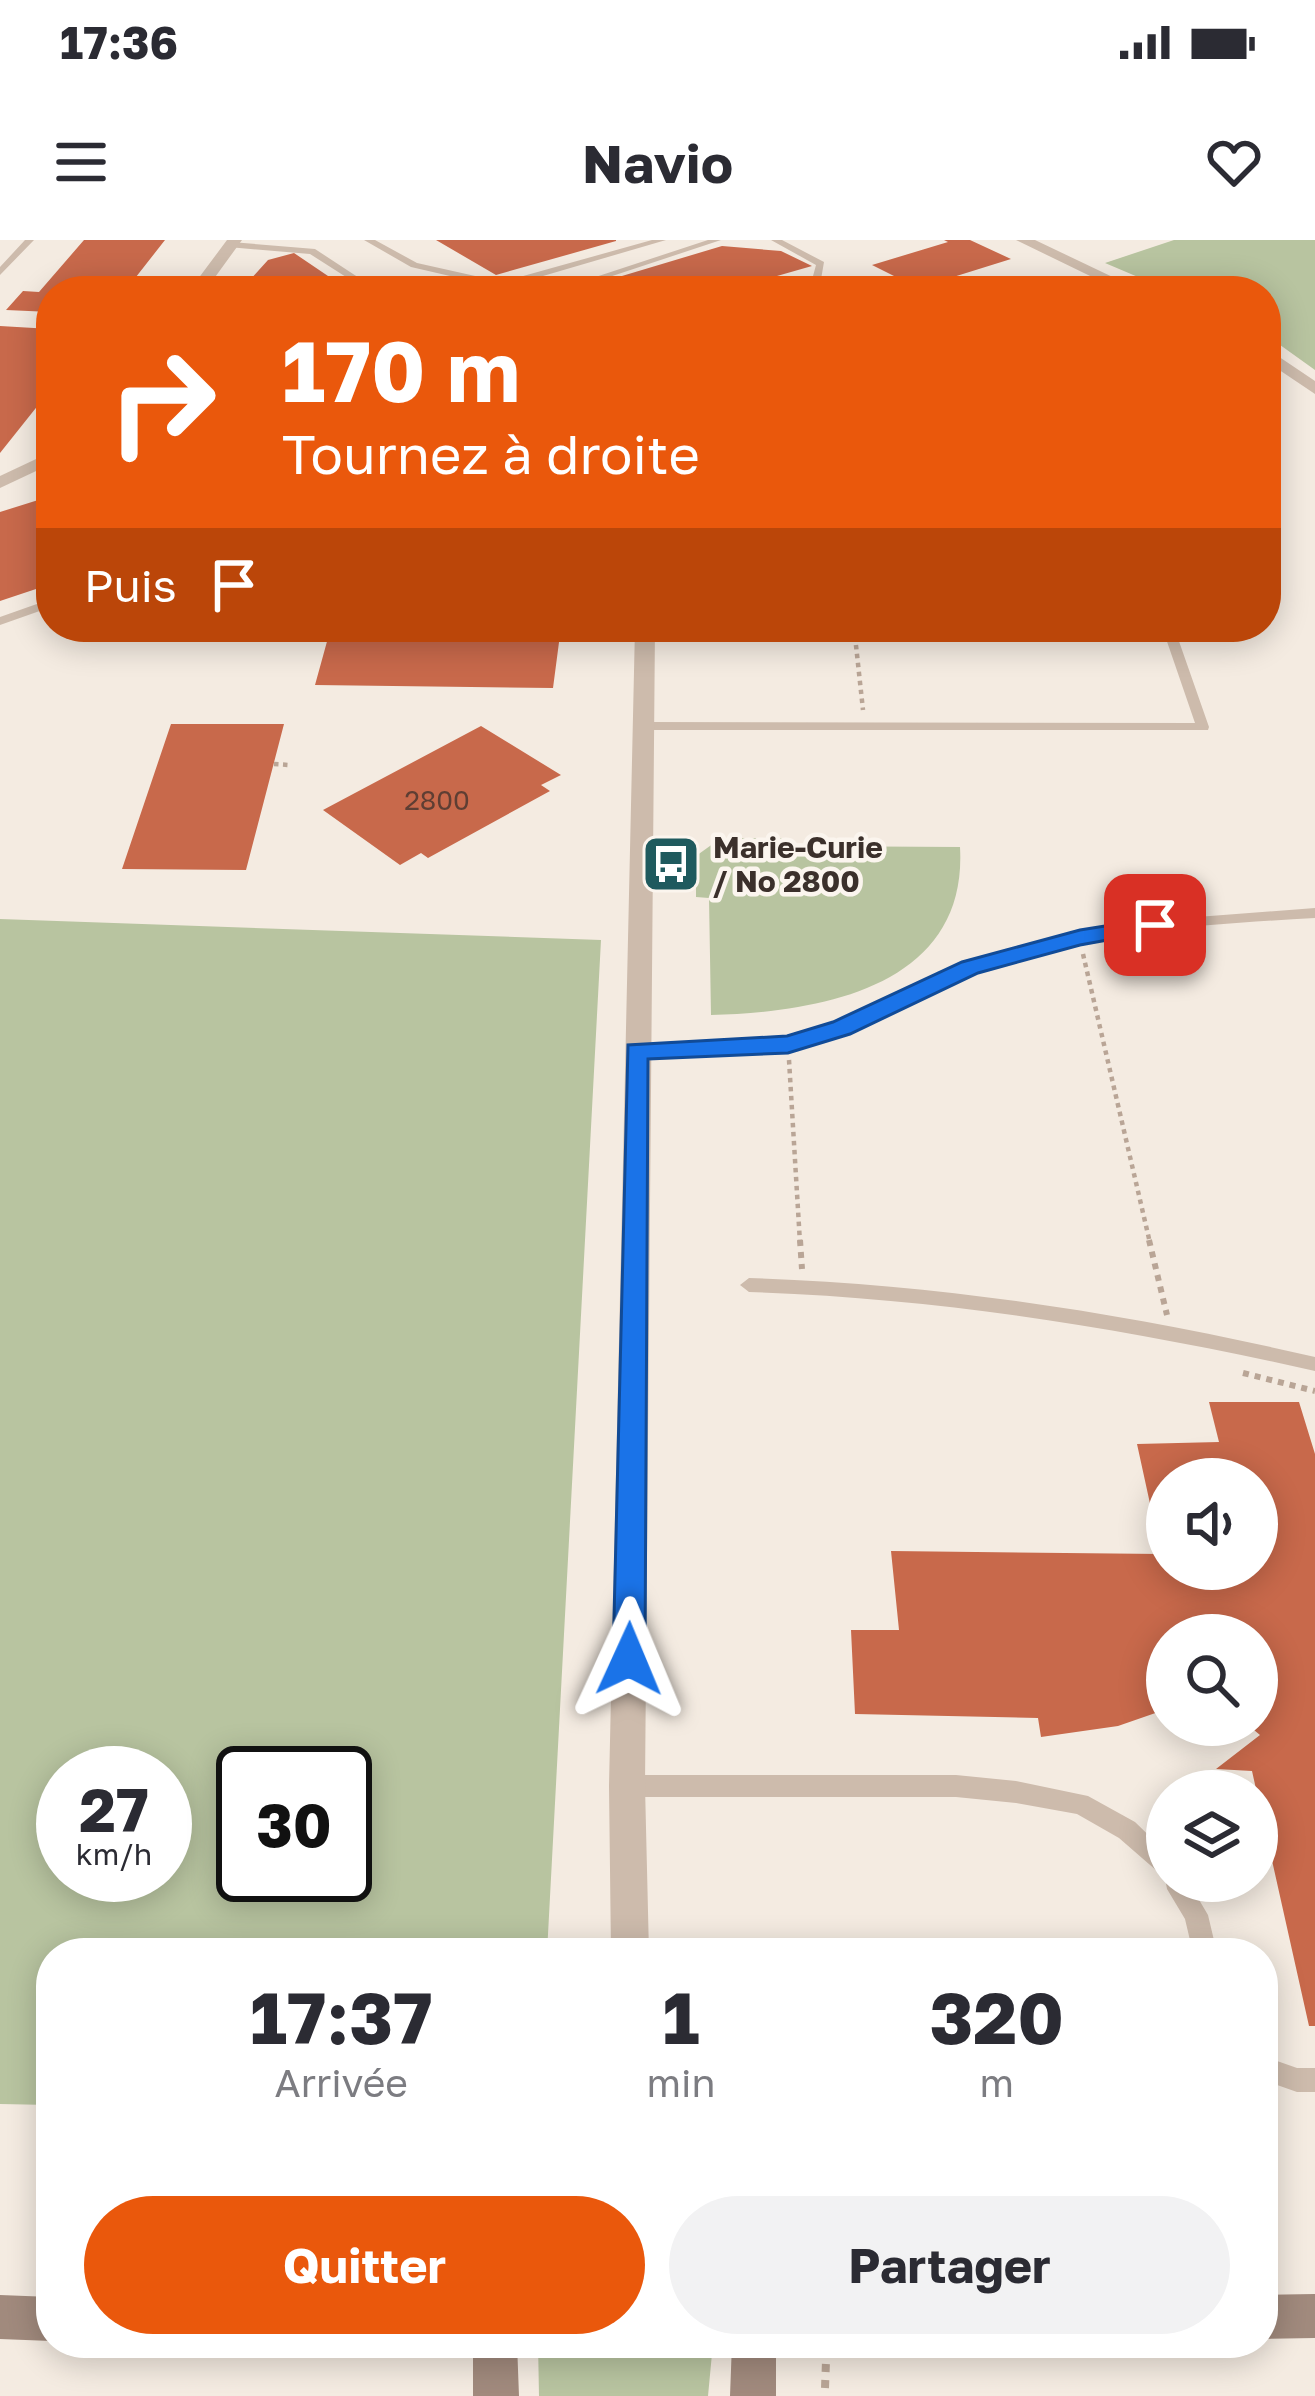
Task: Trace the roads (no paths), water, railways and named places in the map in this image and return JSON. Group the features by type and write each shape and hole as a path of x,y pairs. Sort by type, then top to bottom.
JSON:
{"street":[{"path":"1023,240 1101,276"},
{"path":"208,276 233,243"},
{"path":"1281,363 1315,389"},
{"path":"0,483 36,465"},
{"path":"630,1938 627,1786 645,642"},
{"path":"615,1938 627,1786"},
{"path":"1278,2317 1315,2316"},
{"path":"0,2317 36,2318"},
{"path":"496,2358 496,2396"},
{"path":"753,2396 754,2358"}],"lane":[{"path":"0,272 30,240"},
{"path":"368,240 414,265 462,276"},
{"path":"534,276 662,240"},
{"path":"605,276 717,240"},
{"path":"775,240 821,264 818,276"},
{"path":"233,243 312,251 351,276"},
{"path":"0,621 36,608"},
{"path":"643,725 1203,727 1173,642"},
{"path":"637,1051 788,1045 842,1028 970,967 1080,938 1187,921 1315,913"},
{"path":"748,1285 946,1297 1171,1330 1315,1364"},
{"path":"627,1786 956,1786 1016,1792 1080,1804 1127,1830 1146,1848"},
{"path":"1188,1902 1201,1938"},
{"path":"1278,2073 1315,2080"}],"place":[{"name":"Marie-Curie / No 2800","path":"671,864"}]}
